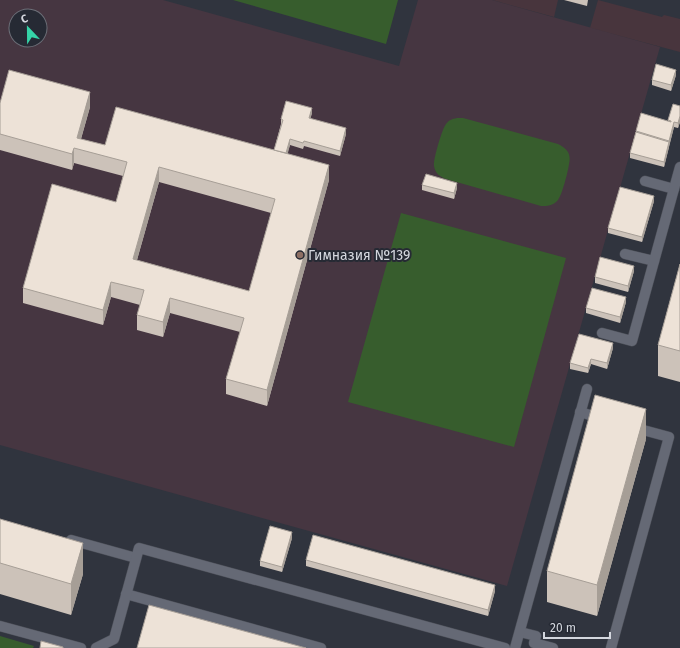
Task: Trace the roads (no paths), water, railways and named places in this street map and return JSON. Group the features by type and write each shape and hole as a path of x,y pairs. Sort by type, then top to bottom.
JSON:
{"lane":[{"path":"602,333 632,341 680,167"},
{"path":"644,181 674,189"},
{"path":"624,254 654,262"},
{"path":"515,648 586,388"},
{"path":"580,412 669,437 611,648"},
{"path":"61,537 136,558"},
{"path":"96,648 114,639 139,548 505,648"},
{"path":"126,594 321,648"},
{"path":"0,626 79,648"},
{"path":"520,632 536,636 534,643 553,648"}],"place":[{"name":"Гимназия №139","path":"300,255"}]}
